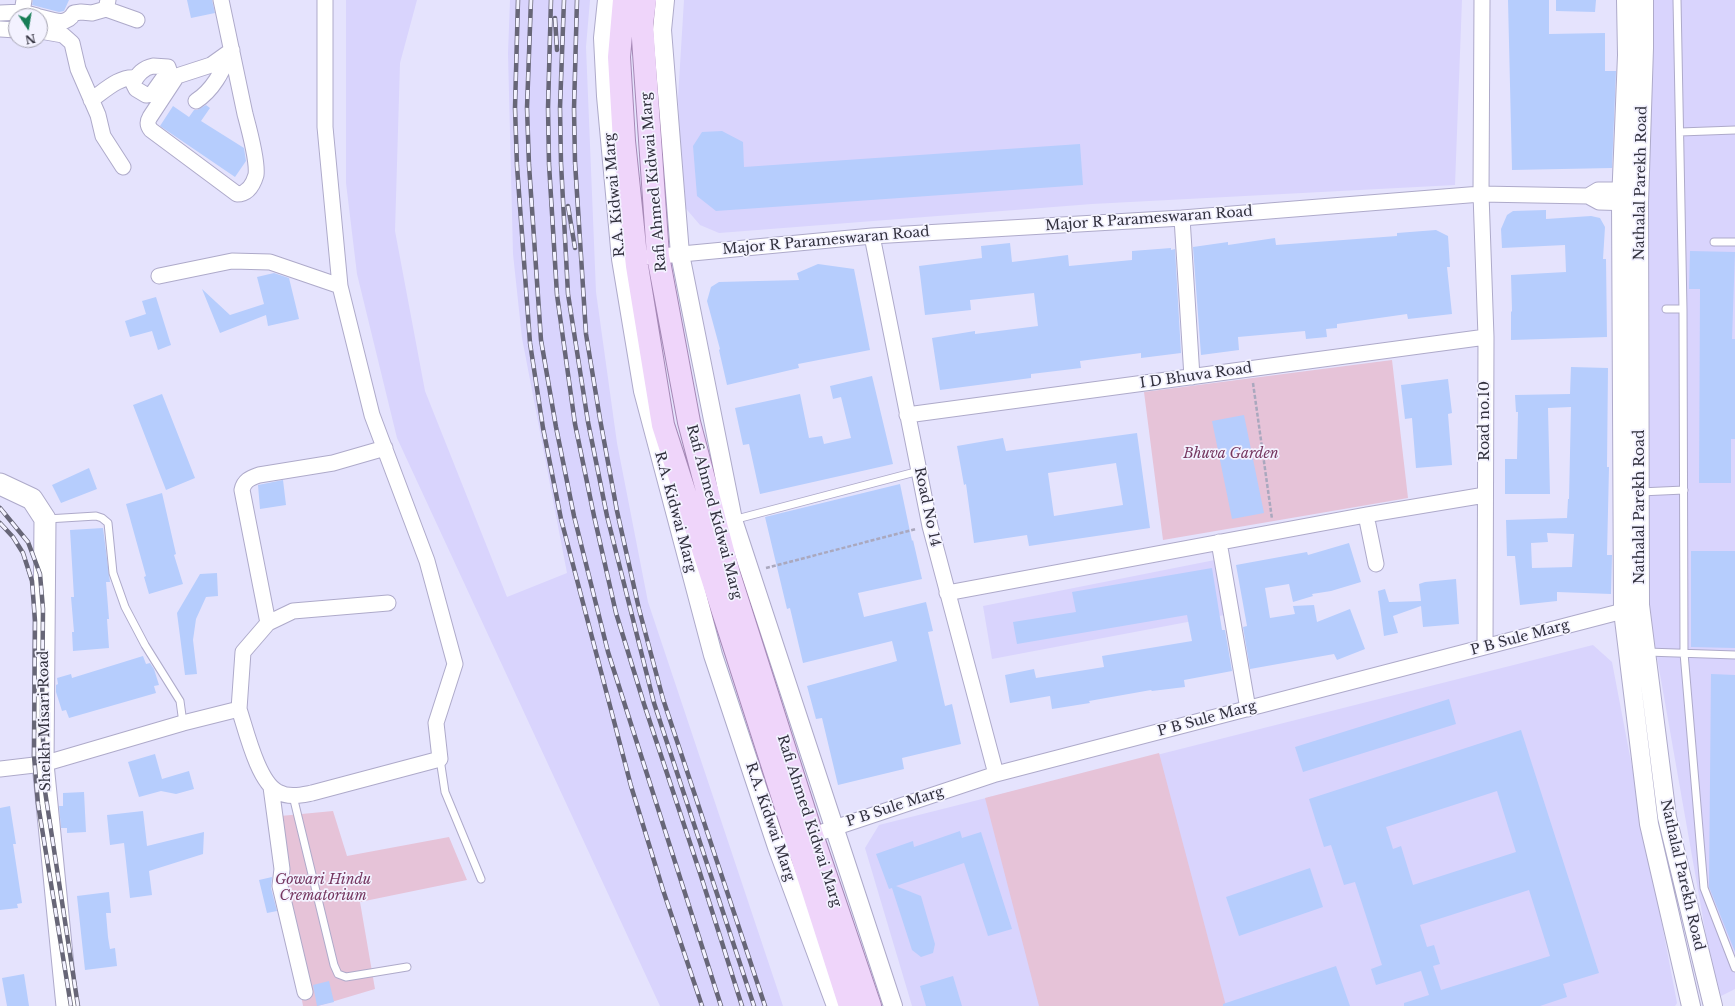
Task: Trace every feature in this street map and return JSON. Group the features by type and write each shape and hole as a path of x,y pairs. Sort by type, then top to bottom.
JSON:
{"main road":[{"path":"624,0 619,57 629,259 663,425 698,539 805,837 850,1006"},
{"name":"Rafi Ahmed Kidwai Marg","path":"645,0 642,24 658,256 689,422 727,567 805,837 870,1006"},
{"path":"0,484 32,499 45,519"},
{"name":"Sheikh Misari Road","path":"45,519 44,764 67,1006"}],"street":[{"path":"222,0 252,143 256,169 256,175 248,191 243,194 237,194 151,130 148,126 150,117 177,76 211,66 232,50"},
{"path":"325,0 325,127 340,286 372,415 427,561 455,664 436,723 440,759 293,796 279,793 271,787 260,771 239,709 243,652 268,623 293,612 388,603"},
{"name":"R.A. Kidwai Marg","path":"607,0 603,38 606,96 629,259 643,391 713,655 777,847 836,1006"},
{"path":"665,0 662,30 680,254 733,520 893,1006"},
{"name":"Road no.10","path":"1482,0 1481,194 1486,336 1485,647"},
{"name":"Nathalal Parekh Road","path":"1626,0 1627,55 1621,196 1623,611 1649,824 1691,1006"},
{"name":"Nathalal Parekh Road","path":"1644,0 1644,48 1639,196 1640,604 1667,817 1713,1006"},
{"path":"48,19 63,23 68,21 75,7 81,12 92,13 107,5 137,20"},
{"path":"0,14 23,6"},
{"path":"48,32 63,35 72,43 78,69 98,115 103,136 122,167"},
{"path":"196,101 204,95 222,72 232,50"},
{"path":"91,100 131,80"},
{"name":"Major R Parameswaran Road","path":"629,259 872,236 1182,218 1481,194 1588,196 1599,202 1621,196 1639,196"},
{"path":"1182,218 1186,303 1192,377"},
{"name":"Road No 14","path":"872,236 930,526 996,774"},
{"path":"159,276 232,261 270,262 340,286"},
{"name":"I D Bhuva Road","path":"907,415 1486,336"},
{"path":"268,623 242,490 244,484 250,479 259,475 327,464 385,448"},
{"path":"947,593 1366,515 1485,495"},
{"path":"1366,515 1376,564"},
{"path":"1219,542 1248,709"},
{"name":"P B Sule Marg","path":"777,847 996,774 1623,611 1640,604"},
{"path":"0,769 44,764 183,722 239,709"},
{"path":"271,787 282,869 280,886 305,992"}],"lane":[{"path":"1677,0 1683,309 1684,653 1704,888 1735,968"},
{"path":"1680,132 1735,130"},
{"path":"1714,242 1735,242"},
{"path":"1666,309 1683,309"},
{"path":"733,520 919,471"},
{"path":"1640,492 1684,490"},
{"path":"45,519 96,516 102,518 108,523 113,573 125,607 145,645 180,701 183,722"},
{"path":"1646,652 1735,655"},
{"path":"440,759 445,792 481,879"},
{"path":"293,796 334,965 338,974 346,977 407,967"}],"path":[{"path":"1251,368 1273,532"},
{"path":"749,572 930,526"}],"shaded area":[{"path":"346,0 417,0 400,63 395,231 425,391 507,597 567,573 522,338 513,254 508,53 510,0 590,0 586,47 596,292 617,443 648,602 783,1006 660,1006 397,438 357,274 346,183"},
{"path":"684,0 1462,0 1455,185 1092,204 719,233 700,225 682,204 678,98"},
{"path":"1651,0 1735,0 1735,989 1717,998 1648,606 1646,192"},
{"path":"1225,558 1235,613 992,659 983,606"},
{"path":"1593,645 1612,662 1677,1003 1675,1006 912,1006 865,848 879,825"}],"green space":[{"name":"Bhuva Garden","path":"1392,360 1408,498 1163,540 1144,392"},
{"path":"1159,753 1226,1006 1039,1006 985,798"},
{"name":"Gowari Hindu Crematorium","path":"333,811 347,856 449,837 467,880 360,902 375,989 318,1006 303,1006 270,817"}],"building":[{"path":"33,0 69,0 64,11 59,12 32,5"},
{"path":"187,0 212,0 215,13 191,18"},
{"path":"1508,0 1549,0 1549,34 1605,33 1605,71 1616,71 1612,168 1512,170"},
{"path":"1556,0 1596,0 1595,12 1556,11"},
{"path":"206,105 210,108 201,121 244,148 246,161 235,177 160,126 173,106 189,117 194,110"},
{"path":"722,131 743,142 744,167 1080,144 1083,185 716,211 697,196 693,146 702,132"},
{"path":"1546,210 1546,219 1591,216 1600,218 1605,227 1603,259 1606,259 1607,337 1511,340 1511,275 1566,272 1565,245 1502,248 1501,229 1507,215 1513,211"},
{"path":"1436,230 1448,236 1450,267 1447,267 1452,314 1408,319 1407,314 1337,324 1337,328 1326,329 1327,337 1306,339 1305,331 1238,337 1239,350 1201,355 1193,247 1228,242 1228,245 1275,238 1276,245 1397,236 1397,233"},
{"path":"1010,243 1012,262 1068,255 1069,266 1132,260 1132,251 1175,249 1181,353 1141,358 1141,353 1080,361 1081,368 1031,374 1031,378 940,390 932,338 975,331 975,334 1038,326 1034,293 970,300 971,310 925,315 919,266 982,258 981,246"},
{"path":"1690,251 1735,252 1732,339 1735,339 1735,439 1731,439 1731,483 1699,483 1700,289 1689,289"},
{"path":"818,264 854,269 870,350 798,364 799,368 727,385 720,349 707,301 711,287 719,282 799,280 797,273"},
{"path":"274,273 289,278 299,319 268,326 266,315 220,333 202,289 230,315 264,304 257,277"},
{"path":"156,297 171,345 158,350 152,331 130,337 125,321 146,314 142,301"},
{"path":"1571,367 1608,368 1607,467 1609,467 1607,555 1612,555 1611,594 1557,592 1557,601 1520,605 1515,556 1507,556 1506,520 1567,518 1569,499 1571,407 1548,408 1550,494 1505,494 1505,459 1517,459 1518,412 1516,412 1515,395 1570,394","holes":["1547,533 1574,534 1572,567 1532,568 1531,543 1548,542"]},
{"path":"872,376 893,464 760,494 749,444 743,445 735,408 800,394 809,438 822,436 824,444 851,438 841,397 833,399 830,386"},
{"path":"1448,379 1452,413 1448,414 1452,465 1416,468 1412,418 1405,419 1401,385"},
{"path":"162,394 195,478 166,490 133,405"},
{"path":"1244,415 1264,513 1232,519 1212,421"},
{"path":"1137,433 1150,528 1029,546 1027,535 974,543 966,484 964,485 957,446 1003,438 1006,451","holes":["1116,463 1123,505 1054,516 1048,473"]},
{"path":"89,468 97,489 61,503 52,485"},
{"path":"283,480 286,505 260,509 258,485"},
{"path":"900,484 922,579 858,593 864,617 926,602 933,631 928,632 945,706 952,704 961,744 902,758 904,769 838,785 822,718 816,719 807,686 897,661 892,641 803,663 790,608 787,609 765,517"},
{"path":"162,493 176,554 174,555 183,584 149,594 144,577 146,576 126,504"},
{"path":"103,528 110,582 106,582 109,619 107,619 109,648 73,651 72,632 74,632 71,597 74,597 70,530"},
{"path":"1349,543 1361,582 1331,591 1312,594 1313,596 1293,602 1289,584 1265,588 1270,618 1295,614 1293,606 1314,605 1317,622 1350,609 1365,649 1337,660 1334,654 1250,669 1243,627 1247,626 1236,565 1307,552 1308,555"},
{"path":"1691,551 1735,551 1735,648 1691,647"},
{"path":"1212,568 1222,630 1225,630 1232,671 1184,680 1185,687 1151,690 1089,701 1090,703 1052,709 1050,696 1010,703 1005,675 1034,669 1036,678 1104,667 1102,656 1192,641 1187,615 1017,644 1013,622 1076,612 1072,592"},
{"path":"217,573 218,596 206,597 196,619 193,640 197,674 185,675 177,613 200,574"},
{"path":"1456,579 1459,624 1423,627 1421,606 1393,616 1398,633 1384,636 1378,591 1385,589 1389,602 1421,601 1419,584"},
{"path":"143,656 146,664 150,663 154,669 159,685 154,686 156,693 69,718 66,710 62,711 56,692 56,685 58,684 57,678 71,674 72,678"},
{"path":"1711,674 1735,675 1735,952 1709,887"},
{"path":"1449,699 1456,724 1303,772 1295,747"},
{"path":"1521,730 1599,973 1563,984 1567,997 1540,1006 1404,1006 1404,1003 1429,995 1421,971 1376,985 1371,969 1382,965 1355,882 1344,885 1331,845 1324,847 1309,799","holes":["1497,791 1516,852 1413,885 1401,846 1393,849 1386,827","1529,890 1550,956 1441,990 1433,966 1440,964 1434,945 1427,947 1420,925"]},
{"path":"155,754 162,779 189,771 194,789 176,794 161,791 139,797 128,762"},
{"path":"84,792 86,832 67,833 67,828 61,828 59,806 63,806 63,793"},
{"path":"10,806 16,844 13,844 22,903 17,904 18,908 0,910 0,808"},
{"path":"143,811 147,846 204,832 203,854 149,871 152,895 130,898 124,843 110,845 107,815"},
{"path":"960,831 962,838 981,832 1012,929 988,936 964,863 896,886 921,896 935,944 933,953 921,957 912,950 892,888 889,889 876,854 913,841 914,847"},
{"path":"1310,868 1323,907 1239,936 1226,897"},
{"path":"272,877 271,888 277,911 267,913 259,880"},
{"path":"109,892 111,913 106,913 108,937 110,949 115,948 117,966 85,970 77,896"},
{"path":"1336,966 1350,1006 1223,1006 1223,1004"},
{"path":"24,974 29,1006 7,1006 2,978"},
{"path":"953,976 962,1006 926,1006 920,986"},
{"path":"329,981 334,1002 317,1006 313,985"}],"railway":[{"path":"518,0 515,108 517,166 530,343 543,428 561,519 631,786 663,890 702,1006"},
{"path":"531,0 527,108 529,165 541,340 556,427 574,516 608,652 721,1006"},
{"path":"551,0 548,108 549,164 557,295 575,424 616,613 742,1006"},
{"path":"564,0 560,108 561,163 568,294 588,422 607,516 654,703 754,1006"},
{"path":"577,0 574,109 575,162 586,334 617,511 639,609 663,699 765,1006"},
{"path":"555,18 557,50"},
{"path":"568,206 575,248"},
{"path":"0,508 28,542 40,574 43,609 42,714 45,791 78,1006"},
{"path":"0,523 13,537 23,553 32,581 35,621 34,756 38,804 71,1006"}]}
